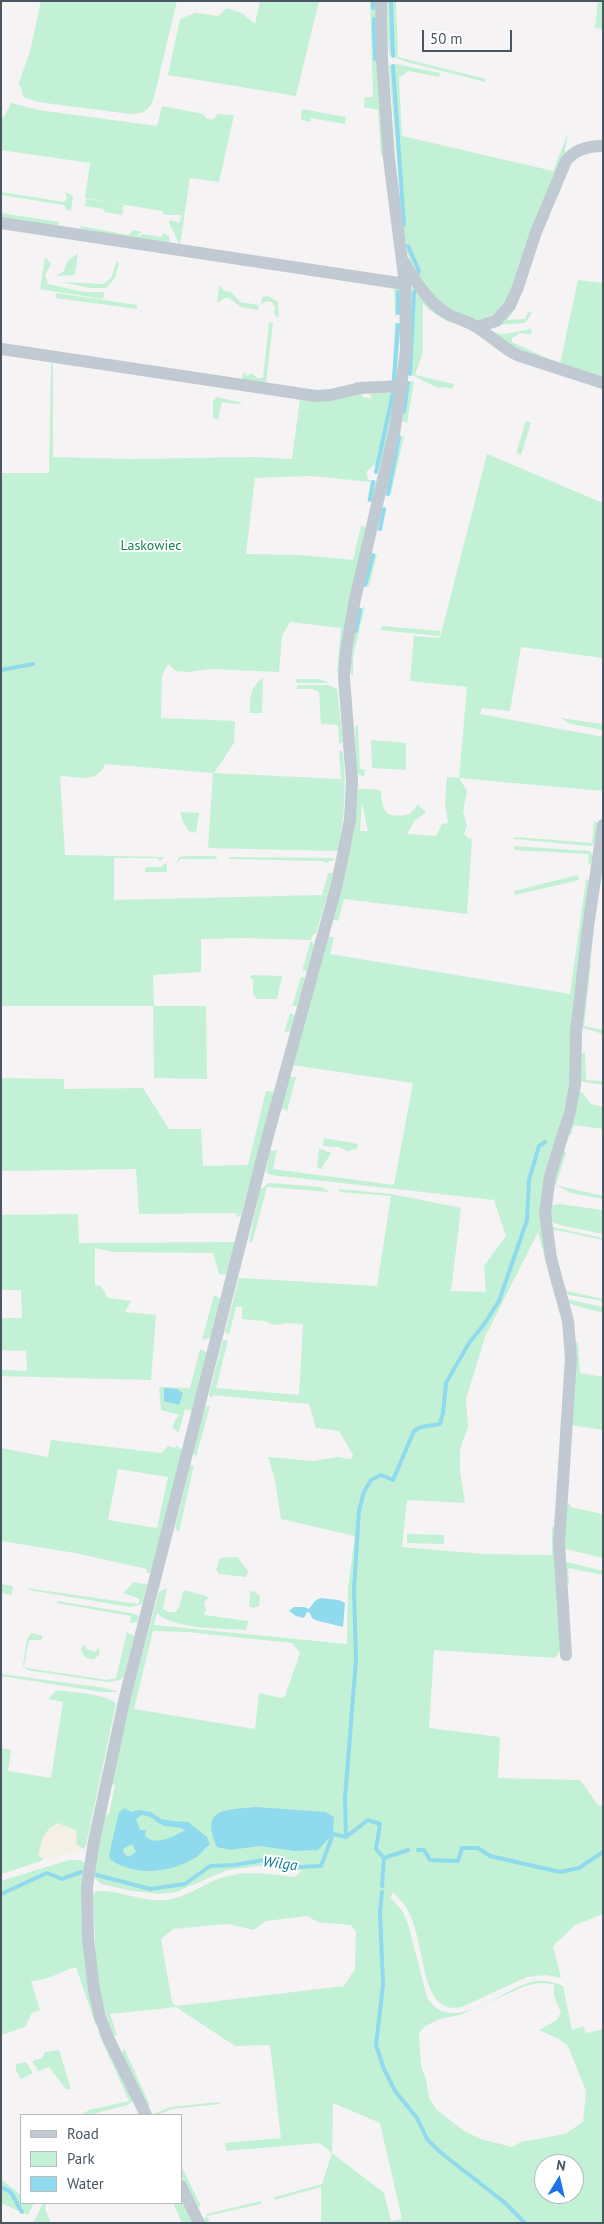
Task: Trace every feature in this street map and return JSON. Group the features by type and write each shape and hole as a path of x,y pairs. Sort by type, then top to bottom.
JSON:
{"street":[{"path":"146,2114 109,2040 100,2017 94,1990 88,1938 87,1887 94,1841 125,1697 267,1139 344,854 352,794 344,677 346,651 355,599 382,486 402,386 406,350 405,284 390,159 382,60 381,1"},
{"path":"477,327 496,321 510,305 536,232 570,155 585,148 603,146"},
{"path":"1,223 405,284"},
{"path":"402,258 415,280 436,306 446,314 477,327 504,348 517,355 603,383"},
{"path":"2,348 316,396 331,395 360,388 402,386"},
{"path":"566,1655 559,1542 571,1358 568,1321 551,1258 545,1213 550,1176 573,1100 576,1032 589,918 603,825"},
{"path":"182,2188 199,2223"}],"green space":[{"path":"41,1 177,1 154,97 149,108 143,112 130,114 38,102 24,97 19,83 30,51"},
{"path":"260,1 319,1 296,96 168,75 180,19 195,13 219,16 226,8 242,13 255,24"},
{"path":"370,1 376,1 383,154 381,155 378,110 364,107 365,97 373,97"},
{"path":"387,1 396,1 398,57 486,79 485,82 407,62 389,55"},
{"path":"598,1 603,1 603,29 595,28"},
{"path":"396,64 440,73 439,77 408,71 399,78 402,136 553,171 568,133 564,156 512,293 494,318 475,322 437,303 411,265 407,252 401,210 389,65"},
{"path":"11,103 38,110 157,126 162,106 203,114 206,118 212,120 218,114 234,115 219,182 190,178 180,245 169,223 170,220 179,223 182,215 164,215 162,211 85,198 90,163 1,150 1,116 4,117"},
{"path":"302,109 346,117 345,124 311,118 310,122 301,120"},
{"path":"1,192 64,202 67,199 65,192 73,196 71,211 67,210 64,205 1,195"},
{"path":"86,199 124,204 122,215 104,212 104,209 85,206"},
{"path":"1,213 59,222 58,227 1,220"},
{"path":"81,226 128,235 134,230 142,232 138,236 143,234 161,237 164,233 169,236 170,243 80,229"},
{"path":"78,253 75,275 57,276 63,272 68,261"},
{"path":"45,257 51,264 45,275 48,284 84,292 104,292 103,299 40,289"},
{"path":"117,261 119,263 115,278 106,288 91,288 61,282 104,284 111,278"},
{"path":"532,261 515,309 507,320 525,319 528,312 532,313 525,323 498,325"},
{"path":"307,275 399,289 400,313 395,316 394,289"},
{"path":"578,280 603,283 603,380 523,355 495,333 506,334 531,329 532,334 520,333 512,338 512,342 560,364"},
{"path":"219,286 225,291 231,292 240,302 259,305 258,310 241,307 229,298 225,298 217,303"},
{"path":"411,286 450,321 450,323 429,310 423,303 423,352 415,375 454,384 452,389 438,388 408,373"},
{"path":"56,293 137,305 137,309 56,298"},
{"path":"268,296 278,302 279,318 274,314 275,307 272,302 266,301 261,305 262,297"},
{"path":"395,322 401,324 396,380 392,383 355,384 355,382 387,382 392,380"},
{"path":"269,323 273,323 266,383 244,380 242,377 244,372 247,376 252,373 257,378 263,378"},
{"name":"Laskowiec","path":"53,359 53,457 130,459 257,457 292,459 300,399 362,393 362,397 369,398 370,402 371,396 368,394 392,392 395,395 382,465 374,465 366,472 368,480 377,481 373,501 367,500 371,482 311,476 255,478 246,554 301,555 353,560 361,526 367,528 339,672 337,673 341,628 290,622 282,636 279,672 211,669 188,672 176,671 168,664 162,676 161,718 235,721 234,743 214,773 341,779 339,750 343,752 344,802 338,851 208,848 213,773 105,764 97,775 92,777 60,776 65,855 164,857 160,861 157,858 114,858 114,900 322,895 328,873 334,873 316,933 312,936 311,940 201,939 201,972 153,975 154,1006 206,1006 207,1079 154,1078 153,1006 1,1006 1,473 49,473 51,365"},
{"path":"414,382 407,423 400,420 406,383"},
{"path":"217,397 243,403 222,402 218,420 213,417 213,401"},
{"path":"526,421 531,423 521,455 516,453"},
{"path":"398,436 404,437 390,497 387,488"},
{"path":"487,454 603,503 603,658 521,647 510,711 482,708 480,714 603,737 603,791 459,778 467,687 410,681 414,636 440,638"},
{"path":"377,554 369,587 363,583 371,555"},
{"path":"365,607 353,656 353,676 351,674 351,654 358,609"},
{"path":"382,626 441,631 439,636 380,630"},
{"path":"263,678 262,713 250,713 253,689"},
{"path":"295,679 320,679 329,683 296,683"},
{"path":"298,685 329,685 337,689 343,742 339,744 338,725 321,724 319,692 313,689 297,689"},
{"path":"560,718 603,724 603,730 571,724"},
{"path":"358,725 360,769 365,770 364,777 356,773 355,727"},
{"path":"371,740 406,743 406,770 372,768"},
{"path":"447,777 459,778 467,791 463,812 467,825 464,834 472,839 467,914 344,899 338,921 332,919 354,831 358,789 381,791 383,805 387,813 391,815 410,814 418,804 426,813 415,820 407,834 436,836 442,824 448,823 445,803","holes":["362,803 368,831 360,831"]},
{"path":"180,812 199,813 196,833 189,831 183,822"},
{"path":"594,821 599,823 594,844 591,846 514,839 515,837 592,843"},
{"path":"514,846 589,851 593,855 592,863 588,864 589,854 514,850"},
{"path":"215,856 218,859 180,859 176,864 179,857"},
{"path":"230,857 336,859 325,863 324,861 228,859"},
{"path":"167,864 167,872 145,872 146,867 161,867"},
{"path":"578,875 579,880 515,895 514,891"},
{"path":"586,879 589,881 571,1081 546,1180 558,1295 555,1298 538,1232 485,1337 466,1399 468,1427 460,1449 460,1471 465,1503 407,1500 402,1547 484,1554 552,1555 552,1526 556,1529 561,1649 555,1658 434,1650 429,1728 500,1737 498,1778 580,1780 598,1805 603,1806 603,1914 575,1925 553,1946 561,1978 547,1975 527,1977 462,2007 452,2008 443,2005 434,1996 428,1983 417,1934 411,1918 403,1903 392,1892 391,1898 403,1912 408,1924 427,1997 437,2009 450,2013 464,2012 478,2007 460,2015 440,2019 425,2026 419,2033 421,2066 426,2079 429,2098 436,2109 464,2131 481,2139 512,2147 521,2142 565,2134 583,2122 586,2091 568,2046 559,2039 539,2030 557,2020 561,2013 554,1996 554,1984 540,1983 525,1986 479,2007 523,1985 536,1981 553,1982 563,1986 572,2030 583,2026 586,2033 603,2029 603,2223 321,2223 321,2187 274,2200 275,2197 322,2184 332,2153 320,2143 226,2151 225,2143 281,2138 270,2045 235,2046 176,2007 110,2014 117,2035 113,2036 97,1984 94,1893 106,1891 148,1899 166,1900 179,1897 216,1880 235,1874 256,1873 295,1877 302,1871 258,1866 227,1870 176,1892 159,1894 101,1884 94,1877 104,1815 109,1814 115,1785 111,1784 120,1737 159,1592 167,1588 163,1609 168,1612 176,1612 184,1590 209,1597 204,1602 206,1610 204,1615 248,1621 246,1630 199,1627 175,1623 157,1613 154,1625 347,1644 348,1588 355,1536 281,1519 275,1480 268,1457 313,1461 337,1457 351,1459 353,1455 339,1431 316,1428 309,1404 213,1395 212,1398 209,1395 223,1340 228,1340 216,1388 299,1395 303,1324 288,1323 274,1325 265,1321 242,1319 242,1307 236,1307 229,1335 225,1332 239,1278 377,1286 391,1196 340,1192 339,1189 391,1194 461,1208 451,1291 486,1292 484,1266 506,1236 494,1200 270,1175 266,1172 270,1151 277,1150 273,1169 394,1185 413,1083 292,1065 327,937 334,937 330,954 570,994","holes":["153,1631 188,1632 292,1643 300,1653 285,1696 281,1698 259,1693 255,1729 134,1709","307,1916 318,1922 351,1925 356,1932 355,1969 344,1986 176,2006 172,2002 161,1939 173,1929 228,1924 254,1930 266,1921","333,2103 380,2123 402,2219 391,2221 384,2193 332,2153"]},
{"path":"311,940 314,945 307,971 302,971"},
{"path":"589,961 591,962 584,1026 603,1030 603,1034 583,1028 580,1024"},
{"path":"251,975 282,976 277,999 257,999 253,994 253,979 250,979"},
{"path":"301,977 305,978 297,1006 292,1006"},
{"path":"290,1013 295,1016 290,1031 284,1033"},
{"path":"585,1052 586,1080 603,1081 603,1085 579,1081 579,1055"},
{"path":"290,1077 296,1077 287,1111 280,1107"},
{"path":"1,1078 64,1079 64,1089 143,1088 169,1129 201,1129 203,1166 248,1165 266,1091 274,1092 241,1215 236,1217 237,1213 139,1214 136,1169 1,1171"},
{"path":"577,1092 582,1092 591,1104 603,1107 603,1129 574,1125 571,1135 567,1133"},
{"path":"324,1138 358,1144 357,1149 347,1151 339,1147 323,1146"},
{"path":"319,1148 331,1153 321,1169 317,1167"},
{"path":"561,1150 566,1152 556,1185 603,1196 603,1199 571,1193 554,1184"},
{"path":"269,1183 321,1187 330,1192 267,1187 252,1243 249,1241 260,1190"},
{"path":"559,1204 603,1210 603,1234 560,1225 551,1221 549,1206"},
{"path":"78,1214 79,1243 236,1242 226,1275 219,1274 213,1253 113,1252 95,1248 95,1285 101,1286 108,1298 131,1301 125,1312 156,1315 151,1380 1,1376 1,1370 27,1371 26,1351 1,1350 1,1318 22,1318 21,1290 1,1290 1,1215"},
{"path":"548,1226 603,1238 603,1240 551,1229"},
{"path":"564,1284 567,1291 603,1299 603,1301 569,1295 563,1290"},
{"path":"214,1295 221,1299 211,1337 202,1340"},
{"path":"567,1299 603,1307 603,1313 567,1303"},
{"path":"578,1342 580,1373 603,1377 603,1430 571,1425 573,1344"},
{"path":"200,1349 207,1353 193,1411 185,1409 179,1432 174,1429 173,1425 180,1415 161,1410 159,1387 190,1388"},
{"path":"210,1406 196,1457 193,1453 205,1407"},
{"path":"51,1440 161,1453 168,1446 175,1448 176,1445 183,1451 150,1573 146,1573 147,1569 75,1553 1,1541 1,1448 48,1457","holes":["118,1469 168,1477 157,1528 108,1520"]},
{"path":"194,1465 179,1532 175,1528 190,1466"},
{"path":"565,1503 570,1504 570,1507 603,1514 603,1558 562,1548"},
{"path":"407,1534 444,1535 444,1544 407,1543"},
{"path":"237,1557 248,1571 246,1577 219,1574 216,1569 220,1558"},
{"path":"565,1563 603,1571 603,1575 568,1568 569,1583 564,1581"},
{"path":"134,1582 147,1585 142,1604 130,1607 26,1588 138,1604 140,1599 123,1593"},
{"path":"1,1584 13,1586 12,1595 1,1593"},
{"path":"254,1591 260,1596 259,1606 253,1608 249,1606 250,1592"},
{"path":"57,1601 131,1613 139,1616 137,1622 130,1623 131,1616 57,1603"},
{"path":"127,1632 134,1636 124,1676 120,1680 108,1682 27,1670 23,1665 27,1639 31,1633 43,1636 41,1640 29,1640 24,1666 27,1668 107,1680 116,1678"},
{"path":"84,1645 86,1649 96,1652 97,1648 99,1649 100,1653 95,1658 89,1659 82,1652 81,1648"},
{"path":"1,1674 105,1688 118,1692 103,1692 1,1676"},
{"path":"57,1690 98,1696 116,1704 86,1845 84,1849 77,1845 40,1856 44,1860 1,1874 1,1748 11,1750 8,1771 51,1778 63,1702 48,1699"},
{"path":"69,1860 80,1860 85,1863 96,2026 76,1967 49,1977 31,1981 40,2010 32,2013 25,2027 1,2035 1,1881"},
{"path":"98,2032 101,2033 132,2098 132,2102 93,2114 83,2114 89,2110 129,2101"},
{"path":"124,2048 150,2105 147,2106 122,2054"},
{"path":"59,2050 71,2089 66,2089 49,2067 38,2071 32,2061 42,2058 45,2052"},
{"path":"26,2062 33,2073 21,2079 16,2070 16,2064"},
{"path":"219,2102 220,2104 172,2109 160,2114 154,2114 171,2107"},
{"path":"182,2167 201,2206 197,2208 182,2178"},
{"path":"1,2179 20,2194 20,2204 34,2204 28,2215 1,2203"},
{"path":"182,2200 193,2223 182,2223 173,2204 182,2204"},
{"path":"261,2201 261,2204 207,2216 210,2223 203,2222 207,2214"},
{"path":"42,2204 46,2204 45,2209 51,2223 33,2223"}],"sand":[{"path":"58,1823 76,1830 77,1845 84,1849 44,1860 38,1855 42,1840 46,1832"}],"water":[{"path":"164,1388 177,1389 183,1393 179,1405 164,1401"},
{"path":"320,1598 339,1600 345,1603 343,1627 315,1620 307,1612 304,1618 296,1616 289,1611 294,1607 309,1609"},
{"path":"256,1807 325,1812 334,1817 333,1834 318,1850 295,1851 259,1846 230,1850 217,1847 212,1834 211,1824 214,1818 226,1810"},
{"path":"125,1808 131,1812 138,1810 151,1812 161,1819 188,1822 207,1837 210,1845 195,1858 175,1867 152,1871 130,1869 110,1859 109,1855 119,1812","holes":["142,1815 150,1817 165,1826 185,1830 160,1841 154,1841 145,1836 146,1830 140,1830 136,1819","132,1844 136,1852 128,1857 123,1852 124,1848"]}],"waterway":[{"path":"373,1 373,8"},
{"path":"391,1 393,56"},
{"path":"374,19 374,25"},
{"path":"374,27 375,59"},
{"path":"393,66 404,225"},
{"path":"408,246 419,271 418,273"},
{"path":"398,292 398,313"},
{"path":"410,374 414,292"},
{"path":"394,379 398,325"},
{"path":"404,412 408,383"},
{"path":"376,472 393,393"},
{"path":"388,494 399,437"},
{"path":"370,500 373,482"},
{"path":"380,529 384,509"},
{"path":"365,585 373,555"},
{"path":"356,631 360,610"},
{"path":"1,670 33,664"},
{"path":"346,1837 345,1799 356,1659 354,1589 359,1510 364,1492 371,1480 381,1475 393,1480 414,1431 421,1427 440,1424 446,1383 469,1343 499,1301 527,1220 529,1180 539,1146 545,1142"},
{"name":"Wilga","path":"97,1875 150,1889 185,1884 210,1866 235,1865 264,1860 301,1867 321,1866 333,1834 346,1837 368,1820 380,1824 376,1849 384,1858"},
{"name":"Wilga","path":"418,1850 424,1850 430,1860 458,1861 462,1848 478,1848 490,1856 560,1872 579,1868 603,1852"},
{"name":"Wilga","path":"384,1858 408,1850"},
{"path":"382,1886 384,1858"},
{"name":"Wilga","path":"1,1894 47,1873 62,1879 81,1872"},
{"path":"382,1892 380,1912 383,1985 376,2045 384,2069 395,2091 417,2118 427,2139 440,2152 504,2202 525,2223"},
{"path":"1,2188 12,2194 22,2212"}]}
